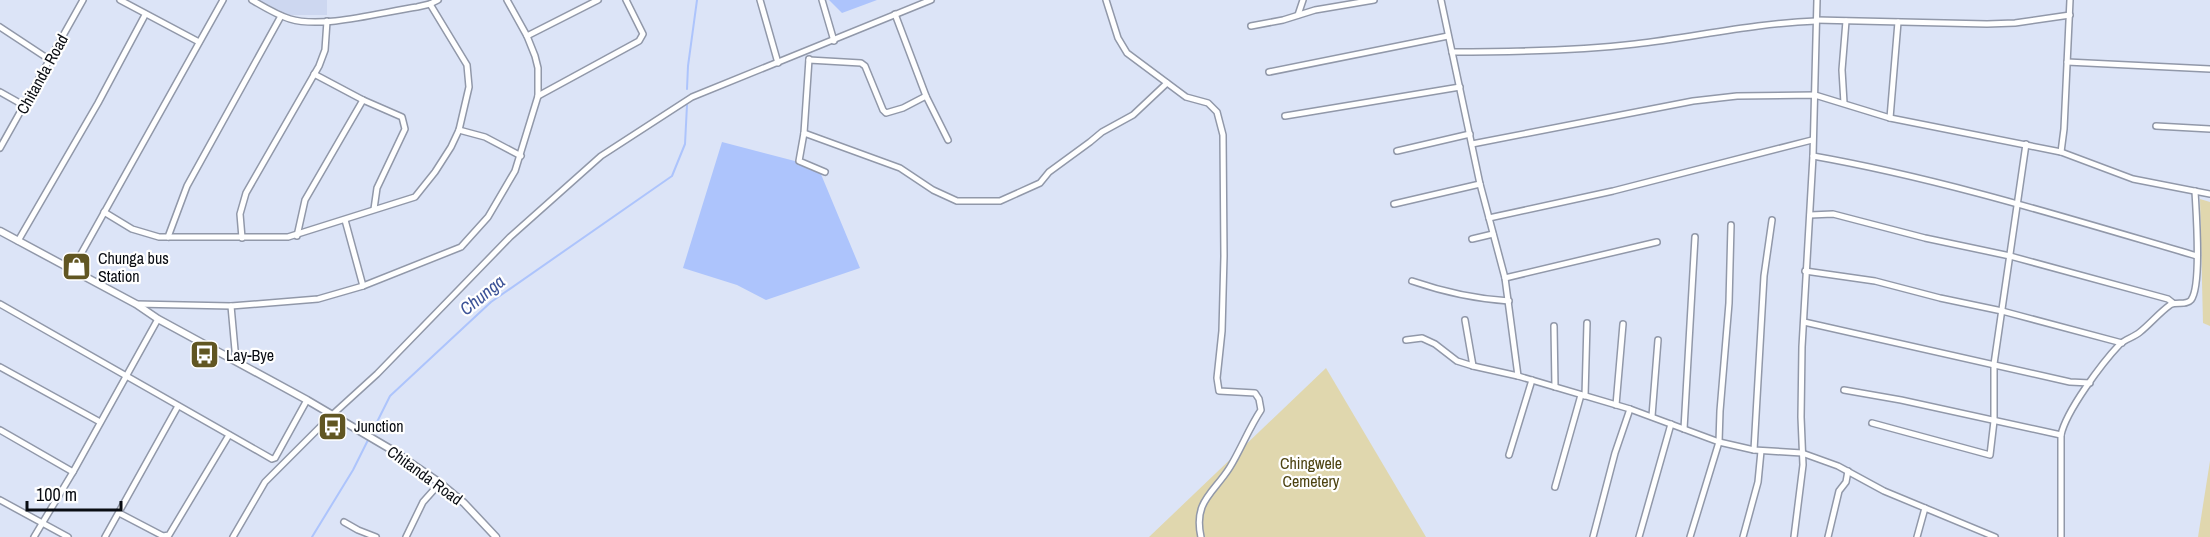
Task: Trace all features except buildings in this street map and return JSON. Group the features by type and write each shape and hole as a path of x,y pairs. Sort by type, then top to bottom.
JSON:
{"street":[{"path":"120,0 199,42"},
{"path":"72,270 223,0"},
{"path":"252,0 282,16 302,21 327,21 430,4 438,0"},
{"path":"136,304 231,306 318,299 363,286 461,247 488,217 498,202 521,156 538,96 538,68 527,36 507,0"},
{"path":"527,36 598,0"},
{"path":"538,96 639,41 643,33 626,0"},
{"path":"760,0 778,63"},
{"path":"822,0 834,40"},
{"path":"233,537 265,482 377,374 510,237 601,156 692,97 931,0"},
{"path":"1106,0 1118,38 1127,53 1186,97 1208,103 1217,112 1223,135 1224,256 1222,331 1217,378 1219,391 1255,393 1261,410 1228,470 1213,487 1204,503 1198,517 1201,537"},
{"path":"1298,15 1304,0"},
{"path":"1251,26 1315,10 1374,0"},
{"path":"1441,0 1480,184 1505,278 1518,376"},
{"path":"1794,537 1801,486 1805,271 1813,156 1817,0"},
{"path":"2061,152 2070,0"},
{"name":"Chitanda Road","path":"0,148 81,1"},
{"path":"104,212 132,229 151,236 242,238 297,236 415,197 435,172 459,130 466,105 470,73 468,65 430,4"},
{"path":"895,14 926,96 948,140"},
{"path":"18,241 98,103 145,15"},
{"path":"1452,52 1568,50 1665,40 1775,23 1816,20 2004,24 2070,15"},
{"path":"168,237 187,186 282,16"},
{"path":"242,238 240,214 246,193 315,74 325,50 327,21"},
{"path":"1844,103 1842,70 1846,21"},
{"path":"1890,118 1898,22"},
{"path":"0,27 50,60"},
{"path":"1269,72 1448,36"},
{"path":"809,51 804,132 798,160 825,172"},
{"path":"809,60 861,63 865,66 883,110 886,112 903,108 926,96"},
{"path":"2067,62 2210,69"},
{"path":"315,74 363,100 400,115 405,129 377,188 375,209"},
{"path":"804,132 900,168 933,190 957,201 1000,201 1040,183 1049,172 1102,132 1133,115 1167,83"},
{"path":"1285,116 1460,87"},
{"path":"0,92 25,106"},
{"path":"1472,144 1693,101 1737,96 1815,95 1890,118 2061,152 2133,179 2210,194"},
{"path":"297,236 305,200 363,100"},
{"path":"2156,126 2210,129"},
{"path":"459,130 485,137 521,156"},
{"path":"1397,151 1470,134"},
{"path":"1489,218 1613,191 1812,140"},
{"path":"1872,423 1990,455 1994,422 1994,364 2026,144"},
{"path":"1813,156 1869,167 2017,204 2197,256"},
{"path":"1394,204 1480,184"},
{"path":"1810,215 1833,214 1925,238 2010,256 2168,299 2173,303 2188,303 2192,299 2196,279 2195,191"},
{"path":"345,220 363,286"},
{"path":"1754,450 1764,276 1772,220"},
{"path":"1690,537 1719,442 1729,303 1731,225"},
{"name":"Chitanda Road","path":"0,231 136,304 362,431 440,483 464,503 496,537"},
{"path":"1472,239 1493,234"},
{"path":"1684,429 1695,237"},
{"path":"1505,278 1657,242"},
{"path":"1805,271 1875,281 2002,311 2122,343"},
{"path":"1412,281 1437,290 1482,299 1509,301"},
{"path":"2061,537 2061,435 2063,424 2090,383 2122,343 2137,334 2173,303"},
{"path":"0,304 274,459 307,400"},
{"path":"231,306 236,362"},
{"path":"34,537 73,472 158,318"},
{"path":"1465,320 1473,366"},
{"path":"1804,322 2070,382 2090,383"},
{"path":"1556,487 1583,395 1587,323"},
{"path":"1616,405 1623,324"},
{"path":"1554,326 1555,387"},
{"path":"1406,340 1422,338 1435,344 1457,360 1473,366 1518,376 1630,409 1719,442 1761,451 1802,453 1848,471 1884,491 1995,537"},
{"path":"1652,416 1658,340"},
{"path":"0,367 100,422"},
{"path":"1509,455 1532,380"},
{"path":"1844,390 2061,435"},
{"path":"105,537 178,406"},
{"path":"1593,537 1615,453 1630,409"},
{"path":"1639,537 1671,424"},
{"path":"0,430 73,472"},
{"path":"119,513 163,536 170,536 229,435"},
{"path":"1743,537 1758,482 1761,451"},
{"path":"1828,537 1839,491 1846,482 1848,471"},
{"path":"406,537 423,502 440,483"},
{"path":"0,500 68,537"},
{"path":"1917,537 1925,508"},
{"path":"344,522 376,537"}],"shaded area":[{"path":"255,0 327,0 327,15 290,15"}],"green space":[{"path":"2200,199 2210,202 2210,326 2203,323"},
{"name":"Chingwele Cemetery","path":"1326,368 1426,537 1149,537"},
{"path":"2210,461 2210,537 2198,537"}],"water":[{"path":"829,0 877,0 842,13"},
{"path":"722,142 818,167 860,268 766,300 737,285 683,268"}],"waterway":[{"name":"Chunga","path":"687,89 697,0"},
{"name":"Chunga","path":"312,537 353,470 390,396 491,302 672,176 685,144 687,105"}],"place":[{"name":"Chunga bus Station","path":"77,267"},
{"name":"Lay-Bye","path":"205,355"},
{"name":"Junction","path":"333,426"}]}
